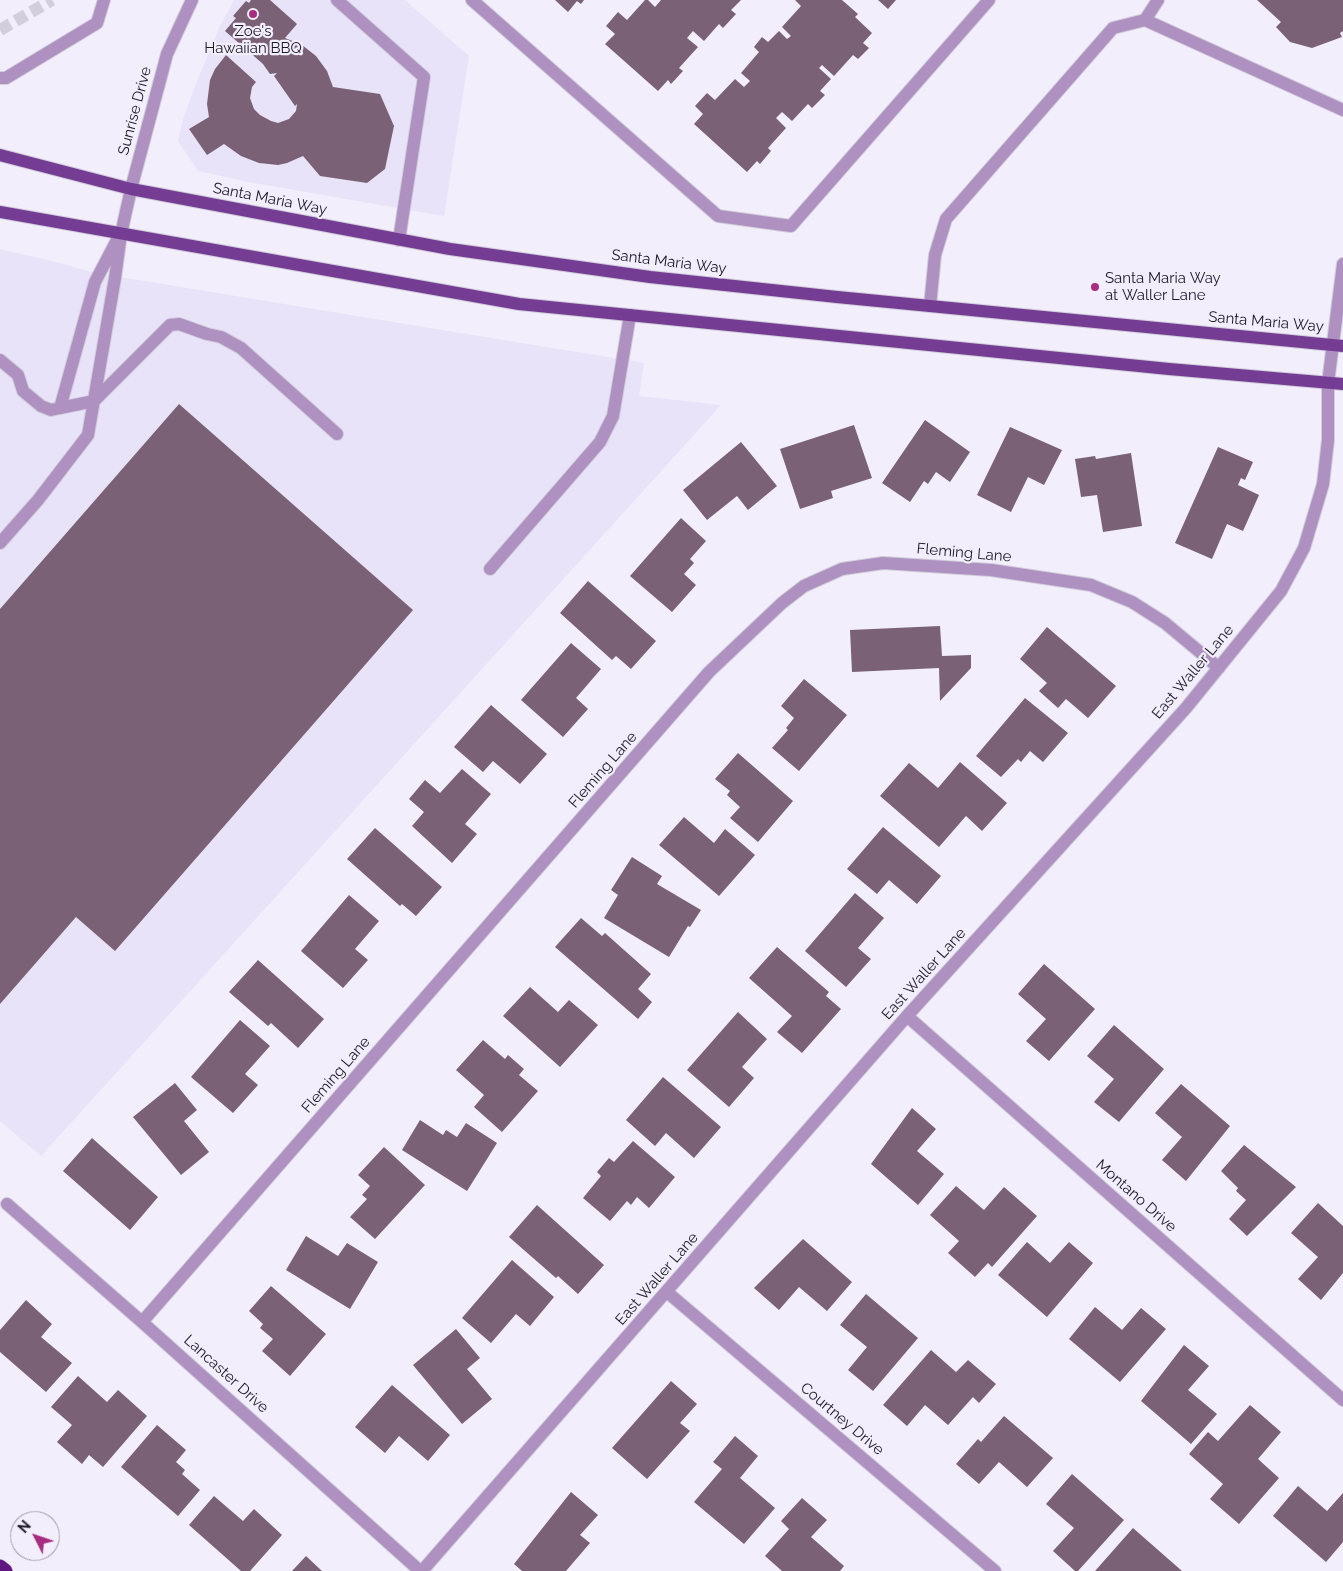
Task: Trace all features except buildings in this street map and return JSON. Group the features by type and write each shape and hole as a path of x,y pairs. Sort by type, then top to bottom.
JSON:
{"highway":[{"path":"0,1567 5,1571"}],"main road":[{"name":"Santa Maria Way","path":"0,155 131,189 450,249 650,277 1338,345"},
{"path":"0,212 519,304 1149,367 1343,384"}],"street":[{"path":"0,78 6,78 97,23 104,0"},
{"name":"Sunrise Drive","path":"121,234 167,54 192,0"},
{"path":"337,0 424,77 400,240"},
{"path":"472,0 718,216 791,226 988,0"},
{"path":"1145,20 1158,0"},
{"path":"930,306 935,255 946,219 1113,28 1145,20 1343,110"},
{"path":"0,543 38,500 88,435 121,234"},
{"path":"60,408 95,282 121,234"},
{"name":"East Waller Lane","path":"421,1571 907,1016 1186,708 1281,590 1304,548 1323,484 1328,440 1328,382 1338,345 1343,264"},
{"path":"490,569 600,442 613,416 630,315"},
{"path":"0,360 18,375 23,391 41,406 51,410 94,401 170,325 179,324 207,334 221,336 241,348 337,434"},
{"name":"Fleming Lane","path":"142,1322 709,672 782,603 804,586 842,569 884,563 991,570 1092,585 1132,602 1165,623 1219,668"},
{"name":"Montano Drive","path":"907,1016 1343,1400"},
{"name":"Lancaster Drive","path":"7,1204 421,1571"},
{"name":"Courtney Drive","path":"667,1292 995,1571"}],"shaded area":[{"path":"234,0 405,0 469,56 444,216 248,182 198,171 178,141 183,119 197,81 220,26"},
{"path":"0,249 95,273 644,363 639,396 721,405 41,1156 0,1121"}],"tunnel":[{"path":"0,30 52,0"}],"place":[{"name":"Zoe's Hawaiian BBQ","path":"253,14"},
{"name":"Santa Maria Way at Waller Lane","path":"1095,287"}]}
